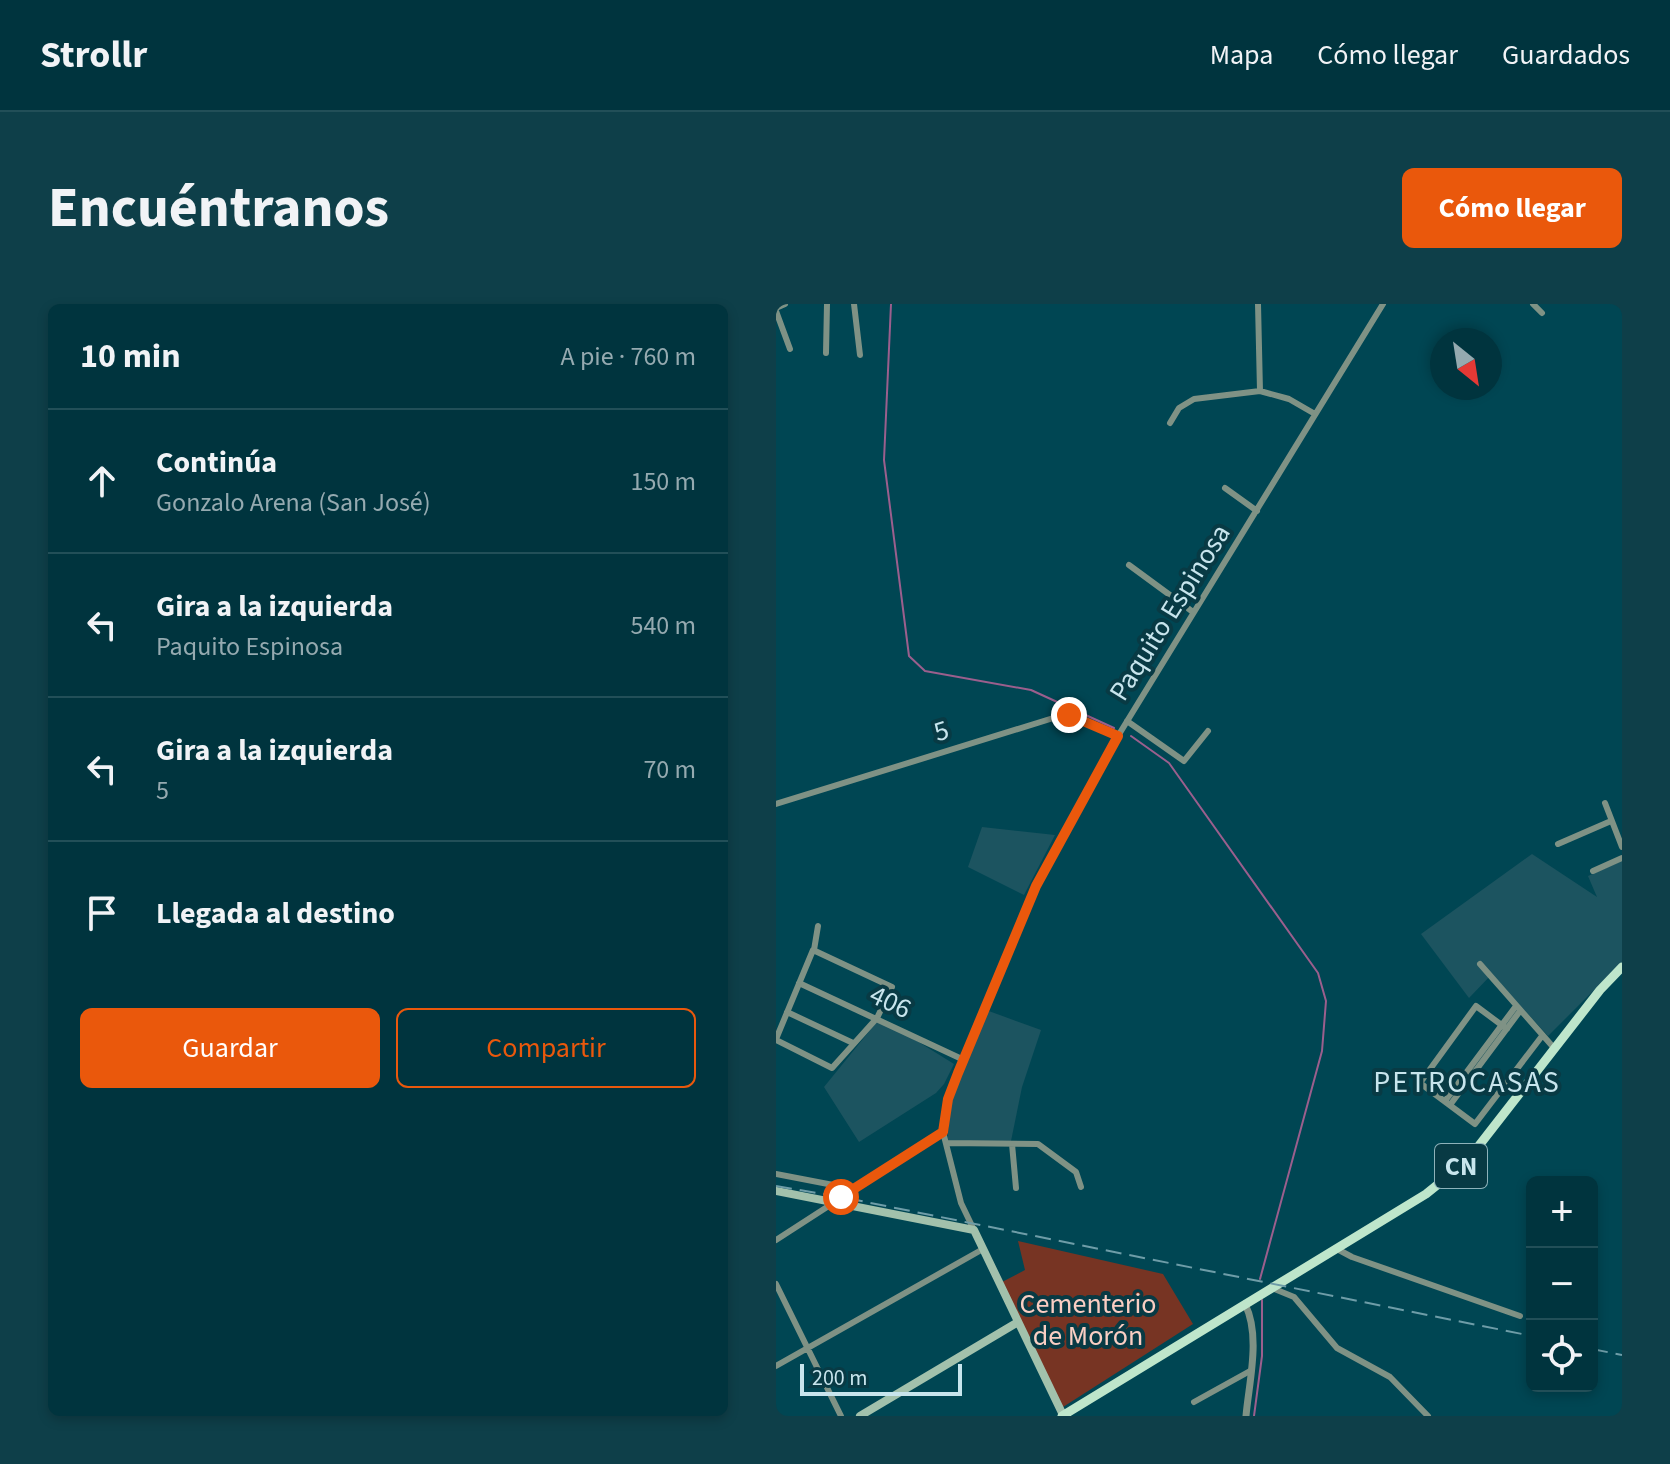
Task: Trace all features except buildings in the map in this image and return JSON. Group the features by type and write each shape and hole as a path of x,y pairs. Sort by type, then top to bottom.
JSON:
{"main road":[{"name":"CN","path":"1063,1416 1426,1194 1467,1161 1600,990 1622,967"},
{"path":"776,1191 974,1230 1063,1416"},
{"path":"860,1416 1018,1322"}],"street":[{"path":"785,304 776,310 790,349"},
{"path":"826,353 827,304"},
{"path":"854,304 860,355"},
{"path":"1258,304 1260,391"},
{"name":"Paquito Espinosa","path":"943,1132 948,1099 1036,886 1118,736 1383,304"},
{"path":"1533,304 1542,313"},
{"path":"1170,423 1179,408 1194,399 1260,391 1289,399 1315,414"},
{"path":"1225,488 1257,511"},
{"path":"1129,565 1193,612"},
{"name":"5","path":"776,804 1063,715 1076,716 1118,736"},
{"path":"1127,721 1184,761 1208,731"},
{"path":"1605,803 1622,847"},
{"path":"1558,844 1611,821"},
{"path":"1593,871 1622,858"},
{"path":"813,950 892,987 877,1018 832,1068 776,1040 813,950 818,926"},
{"path":"1480,964 1554,1048"},
{"name":"406","path":"799,983 964,1060"},
{"path":"1504,1027 1476,1006 1420,1083 1475,1124 1542,1036"},
{"path":"1447,1103 1518,1009"},
{"path":"787,1012 853,1043"},
{"path":"776,1240 943,1132 961,1203 974,1230"},
{"path":"946,1143 1038,1144 1076,1172 1081,1187"},
{"path":"1012,1144 1016,1188"},
{"path":"776,1174 854,1189"},
{"path":"776,1366 983,1249"},
{"path":"1337,1249 1520,1316"},
{"path":"776,1284 841,1416"},
{"path":"1272,1288 1294,1297 1337,1348 1390,1377 1428,1416"},
{"path":"1245,1304 1252,1335 1246,1416"},
{"path":"1194,1402 1250,1371"}],"shaded area":[{"path":"982,827 1055,835 1024,895 968,867"},
{"path":"1532,854 1597,897 1588,876 1622,861 1622,962 1548,1036 1492,974 1469,998 1421,934"},
{"path":"986,1010 1041,1030 1022,1087 1011,1141 947,1141 953,1088"},
{"path":"880,1018 954,1064 936,1093 859,1142 824,1087"}],"green space":[{"name":"Cementerio de Morón","path":"1018,1241 1163,1274 1193,1324 1063,1407 1002,1282 1025,1270"}],"waterway":[{"path":"891,304 884,460 909,656 925,671 1031,690 1114,728"},
{"path":"1131,736 1169,763 1318,973 1326,1001 1322,1051 1260,1279"},
{"path":"1254,1416 1262,1356 1262,1300"}],"railway":[{"path":"776,1186 1526,1335"},
{"path":"1598,1350 1622,1355"}],"district":[{"name":"PETROCASAS","path":"1467,1082"}],"route":[{"path":"841,1197 943,1132 948,1099 1011,942 1036,886 1118,736 1069,715"}]}
